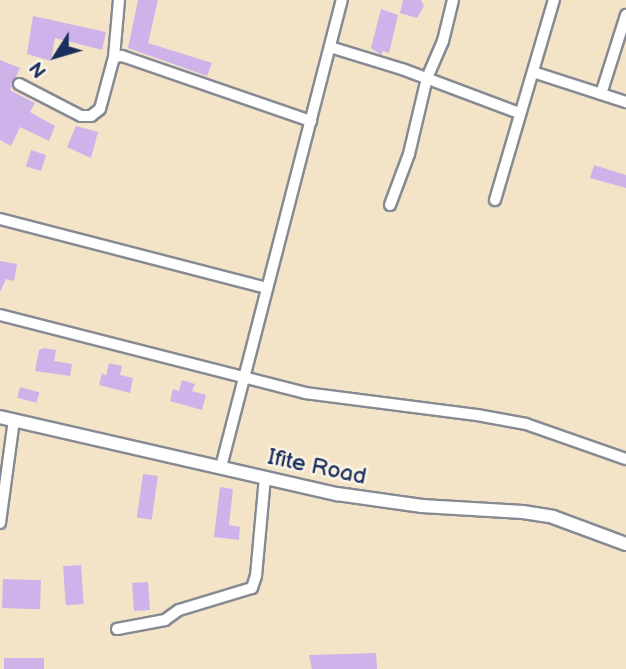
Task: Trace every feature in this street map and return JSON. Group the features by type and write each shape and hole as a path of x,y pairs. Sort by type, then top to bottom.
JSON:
{"street":[{"path":"19,84 81,116 91,116 100,109 114,57 118,0"},
{"path":"221,467 342,0"},
{"path":"390,205 409,154 426,78 443,41 453,0"},
{"path":"495,200 554,0"},
{"path":"601,94 626,15"},
{"path":"330,47 426,78 519,113"},
{"path":"114,57 122,57 311,121"},
{"path":"533,72 626,102"},
{"path":"0,219 267,288"},
{"path":"0,315 305,393 477,415 526,424 626,459"},
{"name":"Ifite Road","path":"0,417 337,494 422,506 523,512 587,528 626,544"},
{"path":"0,523 14,420"},
{"path":"117,629 165,621 179,610 252,588 257,576 265,478"}],"building":[{"path":"138,0 158,0 148,43 212,63 207,76 128,48"},
{"path":"403,0 421,0 424,6 417,18 400,13"},
{"path":"381,9 398,15 389,53 383,51 381,55 371,48"},
{"path":"33,16 106,32 102,50 55,38 51,61 27,54"},
{"path":"0,60 20,68 10,90 35,103 30,112 55,126 49,141 20,127 11,146 0,140"},
{"path":"76,126 98,132 91,158 67,147"},
{"path":"31,150 46,155 41,171 26,166"},
{"path":"594,165 626,175 626,188 590,178"},
{"path":"0,261 17,264 14,281 6,279 0,292"},
{"path":"39,350 56,350 54,361 72,364 70,376 35,371"},
{"path":"109,363 122,366 120,375 133,378 130,393 99,385 102,373 106,376"},
{"path":"182,380 195,384 192,391 206,395 202,410 170,401 173,389 179,391"},
{"path":"20,387 39,392 36,403 17,398"},
{"path":"143,474 158,476 152,520 137,518"},
{"path":"220,487 233,489 229,525 240,527 239,540 214,537"},
{"path":"81,565 84,604 66,605 63,566"},
{"path":"3,579 41,580 40,609 2,608"},
{"path":"148,582 150,610 134,611 132,583"},
{"path":"376,653 377,669 312,669 309,655"},
{"path":"4,658 44,658 44,669 4,669"}]}
